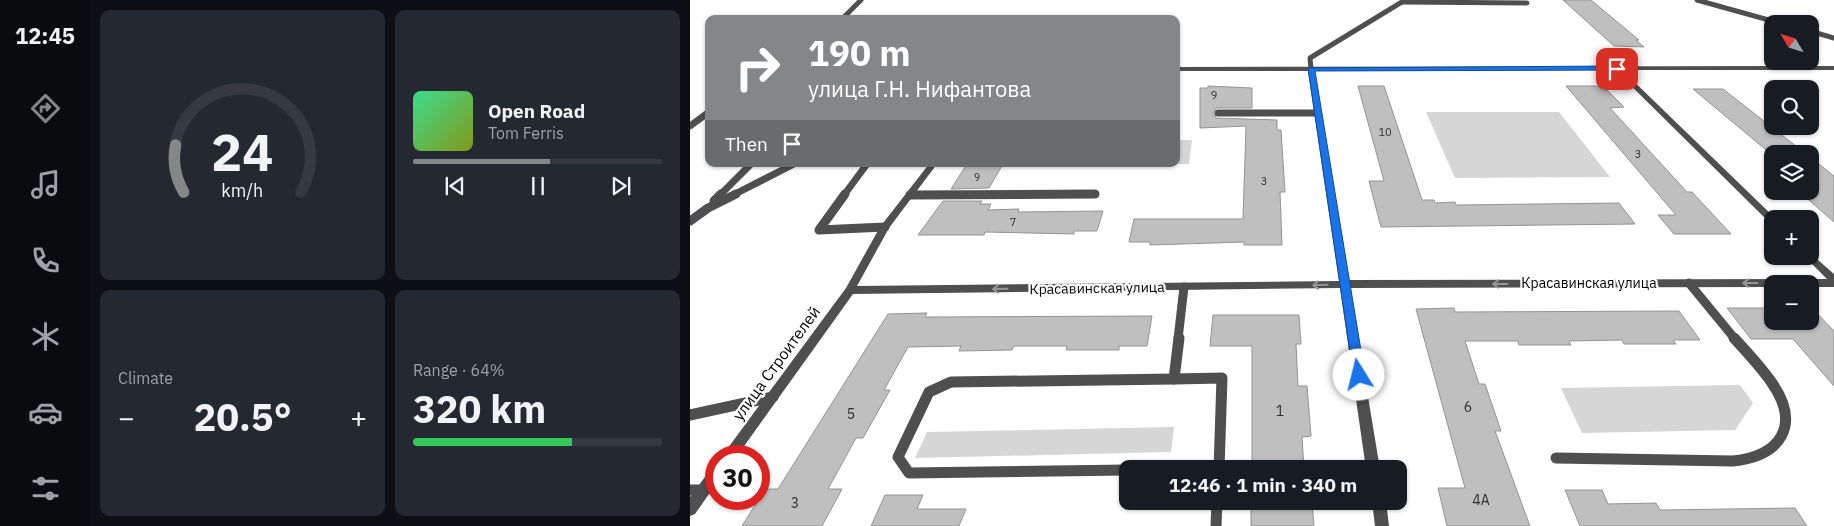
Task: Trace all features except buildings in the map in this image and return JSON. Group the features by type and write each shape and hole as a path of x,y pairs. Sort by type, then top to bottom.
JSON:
{"street":[{"path":"1180,68 1834,68"},
{"path":"1310,69 1372,460"},
{"path":"1617,69 1764,212"},
{"name":"улица Строителей","path":"737,445 850,290 885,227 931,167"},
{"path":"1818,265 1834,282"},
{"name":"Красавинская улица","path":"850,290 1344,284 1834,282"},
{"path":"690,509 697,490"},
{"path":"1379,510 1382,526"}],"lane":[{"path":"846,15 862,0"},
{"path":"1697,0 1764,19"},
{"path":"1310,69 1310,58 1404,1 1527,3"},
{"path":"1819,34 1834,38"},
{"path":"1218,113 1317,113"},
{"path":"690,126 705,115"},
{"path":"708,208 748,167"},
{"path":"690,221 708,208 788,167"},
{"path":"865,167 819,230 885,227"},
{"path":"910,195 1095,194"},
{"path":"1556,458 1730,460 1761,455 1777,443 1786,426 1782,399 1772,383 1689,283"},
{"path":"1174,379 1184,287"},
{"path":"1119,470 909,472 898,457 929,392 951,382 1222,378 1219,460"},
{"path":"690,415 773,397"},
{"path":"1216,526 1217,510"}],"shaded area":[{"path":"1426,112 1559,112 1610,177 1455,178"},
{"path":"1180,140 1192,140 1189,164 1180,164"},
{"path":"1740,385 1753,403 1735,430 1582,433 1561,388"},
{"path":"1174,427 1171,452 915,458 927,432"}],"route":[{"path":"1359,375 1310,69 1617,69"}]}
